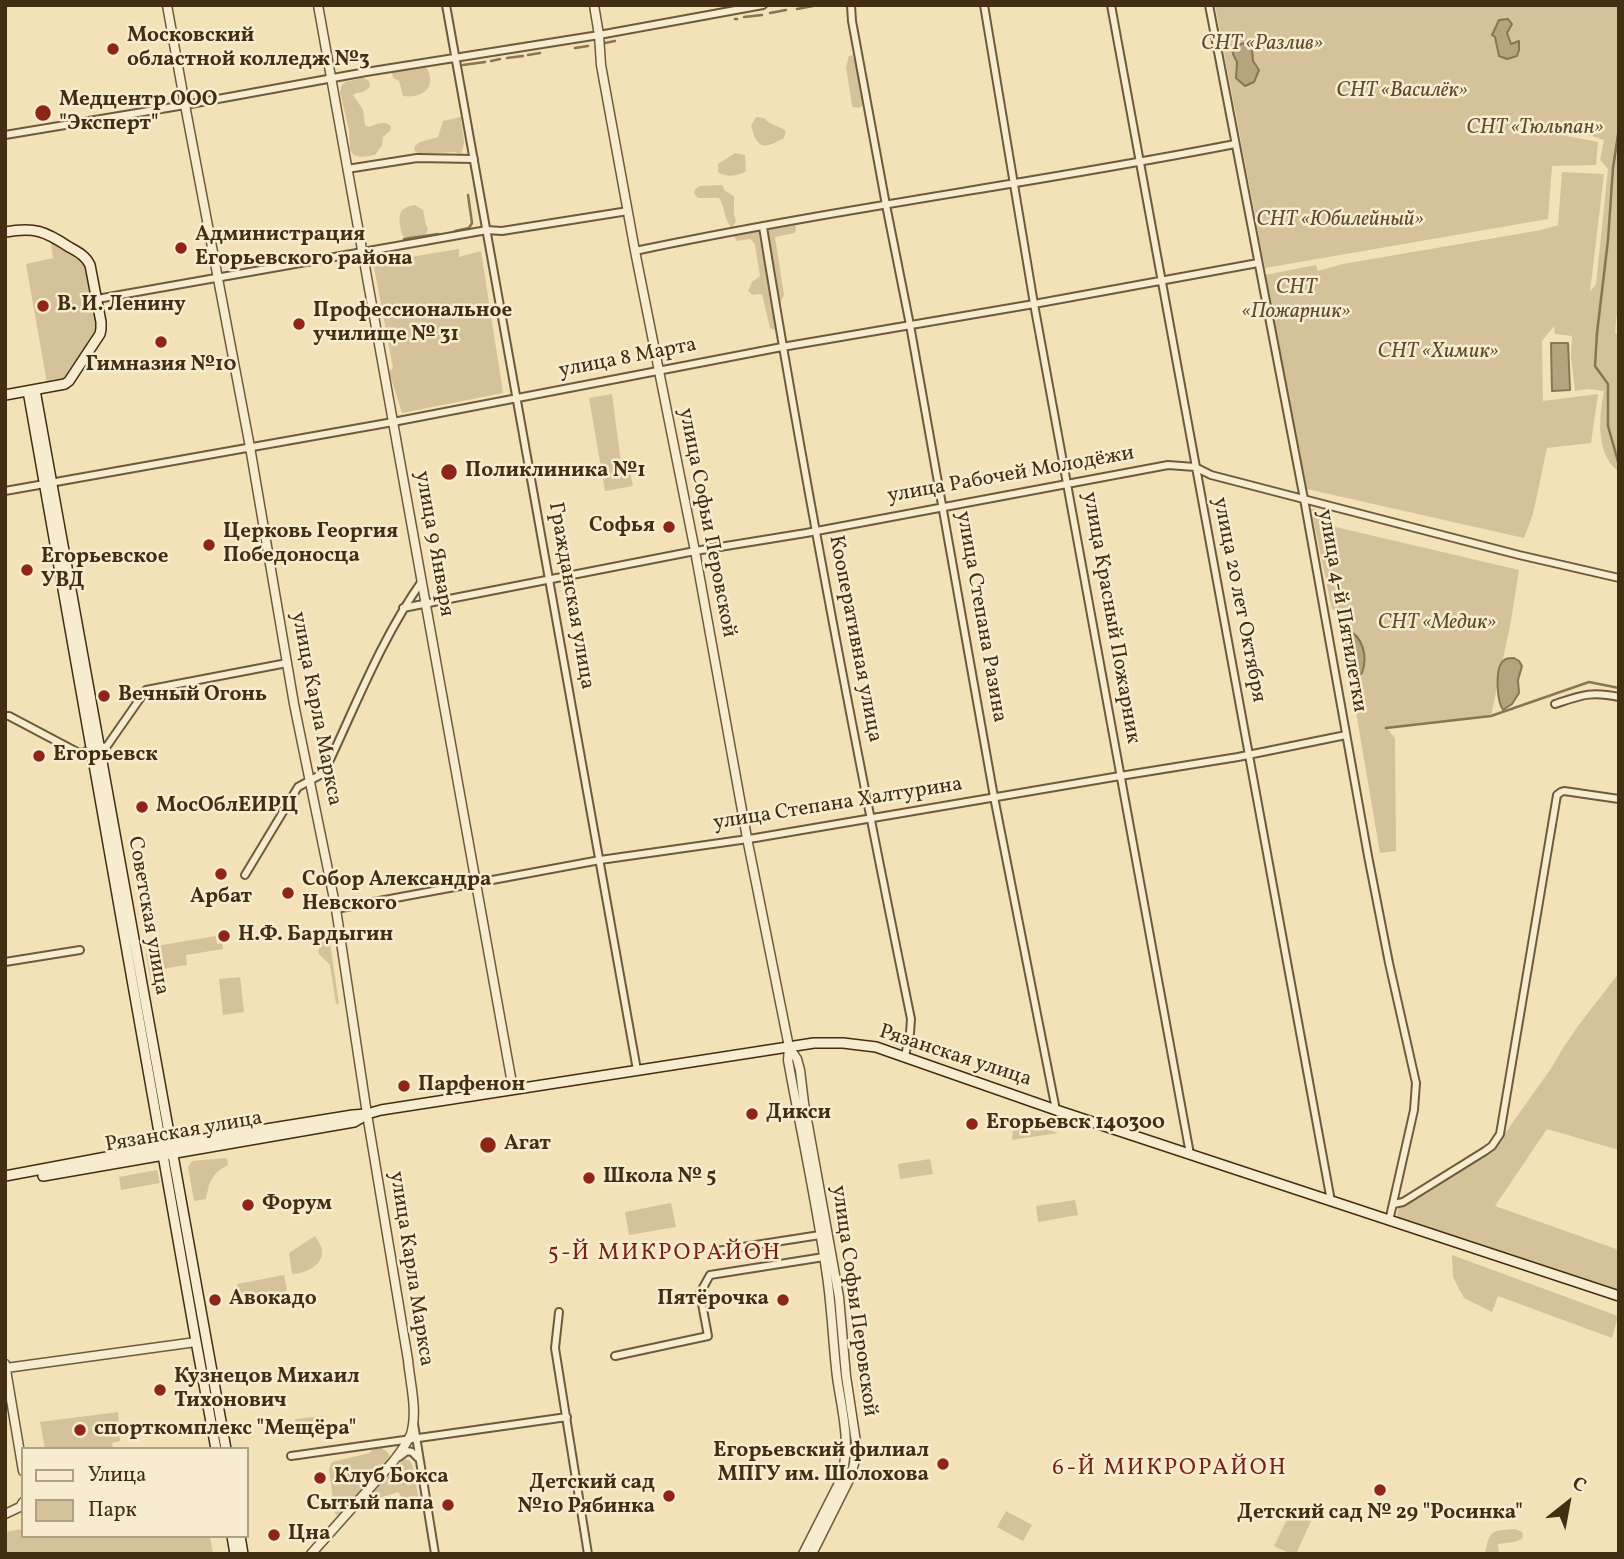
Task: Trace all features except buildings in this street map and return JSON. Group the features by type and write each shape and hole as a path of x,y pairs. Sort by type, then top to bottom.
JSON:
{"main road":[{"path":"5,395 65,384 73,377 100,334 102,322 90,265 85,257 42,231 6,230"},
{"name":"Советская улица","path":"31,390 167,1150 226,1447"},
{"name":"Рязанская улица","path":"5,1182 381,1110 789,1047 826,1042 843,1043 876,1047 905,1056 1056,1110 1619,1296"},
{"name":"Советская улица","path":"167,1150 196,1342 216,1447"},
{"name":"Рязанская улица","path":"5,1176 167,1150"},
{"name":"Рязанская улица","path":"1433,1235 1619,1302"}],"street":[{"name":"улица Карла Маркса","path":"167,5 250,447 287,663 336,909 408,1360 414,1422 412,1438 420,1460 435,1554"},
{"name":"улица 9 Января","path":"318,5 513,1089"},
{"name":"Гражданская улица","path":"446,5 637,1070"},
{"name":"улица Софьи Перовской","path":"594,5 600,35 601,65 635,251 789,1047 788,1060 824,1257 839,1297 846,1376 856,1442 855,1455 850,1478 812,1554"},
{"path":"5,135 600,35 727,8 762,5"},
{"name":"улица Степана Разина","path":"851,5 994,797 1056,1110"},
{"name":"улица Красный Пожарник","path":"984,5 1034,304 1190,1154"},
{"name":"улица 20 лет Октября","path":"1111,5 1331,1202"},
{"name":"улица 4-й Пятилетки","path":"1209,5 1304,499 1389,963 1416,1083 1415,1110 1389,1221"},
{"path":"635,251 1235,144"},
{"path":"347,169 417,158 474,159"},
{"path":"97,299 487,230 502,231 628,211"},
{"name":"Кооперативная улица","path":"763,227 816,531 911,1018 905,1056"},
{"name":"улица 8 Марта","path":"5,491 393,422 782,347 1258,263"},
{"name":"улица Рабочей Молодёжи","path":"403,608 695,551 1168,465 1195,467 1211,475 1619,578"},
{"path":"245,875 298,787 320,775 329,762 403,608 422,581"},
{"path":"5,716 79,753 107,746 146,691 287,663"},
{"path":"1555,704 1591,693 1619,697"},
{"name":"улица Степана Халтурина","path":"336,909 600,860 1250,755 1346,735"},
{"path":"1394,1204 1403,1202 1485,1151 1500,1134 1558,795 1564,791 1619,799"},
{"path":"5,962 80,950"},
{"name":"улица Софьи Перовской","path":"789,1047 800,1070 831,1276 838,1377 847,1441 842,1475 803,1554"},
{"path":"717,1251 820,1235"},
{"path":"615,1356 708,1336 700,1293 710,1275 824,1257"},
{"path":"559,1312 555,1348 588,1554"},
{"path":"21,1459 5,1366 196,1342"},
{"path":"291,1455 567,1418"},
{"name":"улица Карла Маркса","path":"311,1554 412,1438"},
{"path":"392,1463 407,1451 420,1460"},
{"path":"5,1514 21,1504"}],"green space":[{"path":"1215,5 1619,5 1619,295 1615,332 1619,337 1619,472 1611,464 1602,445 1600,423 1604,391 1575,391 1571,357 1572,336 1555,334 1554,326 1542,341 1543,401 1598,394 1591,443 1547,448 1533,514 1524,538 1307,489 1265,275 1316,265 1318,271 1343,264 1558,225 1562,172 1604,174 1590,292 1596,284 1608,169 1600,160 1604,140 1571,129 1570,126 1567,136 1598,142 1596,165 1552,166 1548,219 1265,268"},
{"path":"852,55 859,72 863,94 863,105 859,108 852,105 846,67 849,56"},
{"path":"426,67 430,80 426,90 417,95 403,96 399,81 390,73"},
{"path":"363,78 369,81 370,87 353,95 363,110 365,125 369,127 384,123 391,127 375,155 361,157 350,150 349,130 340,92 345,82"},
{"path":"461,117 464,146 460,154 419,154 414,150 420,142 438,137 443,121"},
{"path":"756,117 764,118 786,131 784,138 767,145 759,143 751,126"},
{"path":"735,153 745,155 746,171 732,176 718,172 718,164"},
{"path":"722,185 725,191 734,196 736,221 731,227 719,198 698,198 694,194 695,189 700,186"},
{"path":"415,205 423,210 428,229 426,234 407,238 402,235 400,215 404,209"},
{"path":"791,223 795,225 795,233 775,237 784,295 778,307 774,330 770,328 762,294 753,295 748,291 752,282 760,276 755,244 750,239 737,241 734,237 736,233 757,229 766,231"},
{"path":"52,240 84,260 98,321 97,330 67,376 47,383 26,264 53,258"},
{"path":"459,249 459,257 481,251 503,393 402,413 389,372 393,368 374,267 369,267 374,257 383,254 391,253 392,260"},
{"path":"612,394 621,463 628,463 633,486 605,491 589,398"},
{"name":"СНТ «Медик»","path":"1311,509 1316,509 1323,524 1519,570 1491,716 1387,728 1395,738 1396,851 1380,853 1350,677 1362,673 1363,649 1349,629 1348,618 1332,609"},
{"path":"328,929 339,1004 336,1004 330,965 318,953 317,944 308,943 299,934"},
{"path":"216,936 217,944 222,943 223,949 186,955 187,965 167,968 153,973 150,977 146,954 151,953 150,947"},
{"path":"1619,973 1619,1150 1547,1129 1495,1206 1619,1250 1619,1294 1399,1218 1399,1208 1494,1149 1578,1026"},
{"path":"240,977 244,1012 223,1015 219,979"},
{"path":"1014,1118 1058,1133 1012,1140"},
{"path":"227,1158 228,1165 212,1178 206,1199 194,1201 188,1167 192,1161"},
{"path":"930,1159 933,1174 900,1179 898,1164"},
{"path":"157,1170 160,1183 121,1190 119,1177"},
{"path":"1075,1200 1078,1215 1038,1222 1036,1206"},
{"path":"671,1203 676,1227 629,1235 625,1212"},
{"path":"315,1236 322,1250 319,1261 307,1271 292,1274 289,1253"},
{"path":"1452,1255 1618,1316 1612,1338 1498,1296 1492,1312 1464,1298 1453,1277"},
{"path":"284,1275 287,1289 284,1295 253,1300 237,1293 237,1284"},
{"name":"спорткомплекс \"Мещёра\"","path":"118,1412 120,1441 112,1443 113,1447 45,1447 40,1422"},
{"path":"324,1416 326,1434 297,1437 295,1419"},
{"path":"380,1446 390,1458 338,1516 335,1514 329,1469 332,1462 370,1453 373,1448"},
{"path":"404,1459 412,1464 417,1500 404,1500 398,1492 380,1498 367,1512 361,1509 361,1506"},
{"path":"1293,1507 1313,1517 1296,1554 1274,1546"},
{"path":"1006,1511 1032,1525 1023,1541 997,1527"},
{"path":"21,1529 21,1538 210,1538 213,1554 5,1554 5,1532"},
{"path":"1515,1529 1522,1532 1522,1539 1498,1544 1499,1554 1485,1554 1488,1540 1493,1533"}],"shaded area":[{"path":"1508,19 1512,24 1507,33 1511,44 1519,41 1519,50 1517,56 1507,59 1499,56 1495,37 1492,35 1499,20"},
{"path":"1244,43 1252,49 1253,61 1259,70 1254,82 1245,86 1236,78 1237,62 1233,54 1234,47"},
{"path":"1551,343 1568,343 1570,390 1552,391"},
{"path":"1347,629 1357,637 1364,654 1362,673 1352,678 1348,668 1348,651 1343,640"},
{"path":"1514,658 1522,666 1518,680 1519,693 1512,704 1503,710 1498,693 1498,672 1503,661"}],"waterway":[{"path":"797,9 818,5"},
{"path":"770,13 786,10"},
{"path":"744,17 762,15"},
{"path":"605,43 615,41"},
{"path":"575,48 588,46"},
{"path":"528,55 540,53"},
{"path":"507,58 523,56"},
{"path":"491,61 500,59"},
{"path":"463,65 485,62"},
{"path":"1619,128 1595,366 1608,384 1608,426 1619,465"},
{"path":"455,231 469,228 472,223 468,195"},
{"path":"404,239 438,234"},
{"path":"1386,728 1491,716 1589,682 1619,688"}],"place":[{"name":"Московский областной колледж №3","path":"113,49"},
{"name":"Медцентр ООО \"Эксперт\"","path":"43,113"},
{"name":"Администрация Егорьевского района","path":"181,248"},
{"name":"В. И. Ленину","path":"43,306"},
{"name":"Профессиональное училище № 31","path":"299,324"},
{"name":"Гимназия №10","path":"161,342"},
{"name":"Поликлиника №1","path":"449,472"},
{"name":"Софья","path":"669,527"},
{"name":"Церковь Георгия Победоносца","path":"209,545"},
{"name":"Егорьевское УВД","path":"27,570"},
{"name":"Вечный Огонь","path":"104,696"},
{"name":"Егорьевск","path":"39,756"},
{"name":"MосОблЕИРЦ","path":"142,807"},
{"name":"Арбат","path":"221,874"},
{"name":"Собор Александра Невского","path":"288,893"},
{"name":"Н.Ф. Бардыгин","path":"224,936"},
{"name":"Парфенон","path":"404,1086"},
{"name":"Дикси","path":"752,1114"},
{"name":"Егорьевск 140300","path":"972,1124"},
{"name":"Агат","path":"488,1145"},
{"name":"Школа № 5","path":"589,1178"},
{"name":"Форум","path":"248,1205"},
{"name":"Авокадо","path":"215,1300"},
{"name":"Пятёрочка","path":"783,1300"},
{"name":"Кузнецов Михаил Тихонович","path":"160,1390"},
{"name":"спорткомплекс \"Мещёра\"","path":"80,1430"},
{"name":"Егорьевский филиал МПГУ им. Шолохова","path":"943,1464"},
{"name":"Клуб Бокса","path":"320,1478"},
{"name":"Детский сад № 29 \"Росинка\"","path":"1380,1490"},
{"name":"Детский сад №10 Рябинка","path":"669,1496"},
{"name":"Сытый папа","path":"448,1505"},
{"name":"Цна","path":"274,1535"}],"district":[{"name":"5-Й МИКРОРАЙОН","path":"665,1255"},
{"name":"6-Й МИКРОРАЙОН","path":"1170,1470"}],"park label":[{"name":"СНТ «Разлив»","path":"1262,45"},
{"name":"СНТ «Василёк»","path":"1402,92"},
{"name":"СНТ «Тюльпан»","path":"1535,129"},
{"name":"СНТ «Юбилейный»","path":"1340,221"},
{"name":"СНТ «Пожарник»","path":"1296,301"},
{"name":"СНТ «Химик»","path":"1438,353"}]}
